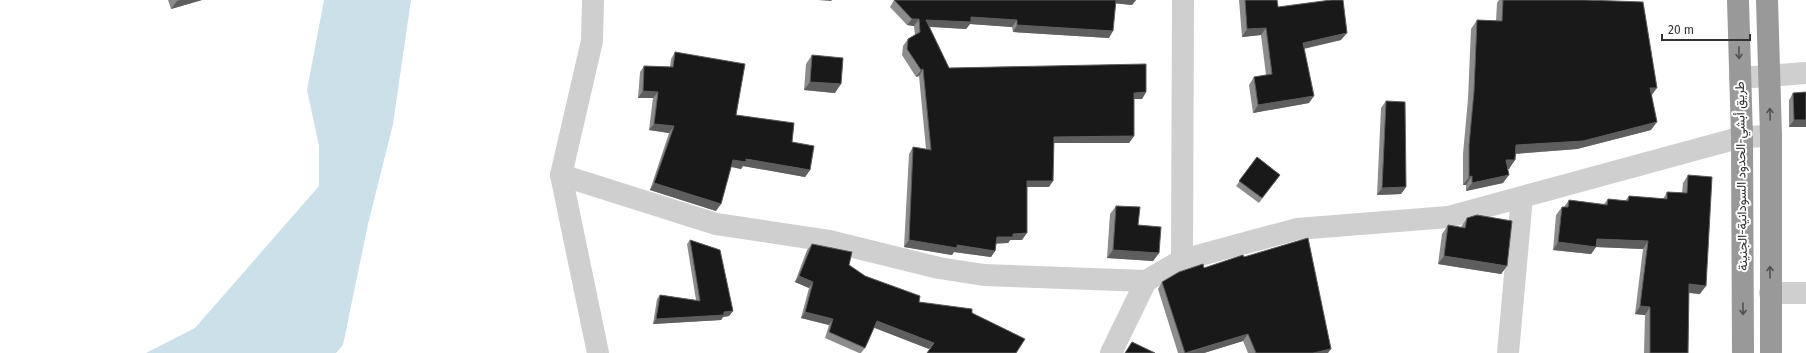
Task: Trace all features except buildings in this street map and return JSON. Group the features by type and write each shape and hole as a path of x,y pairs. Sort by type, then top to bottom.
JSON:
{"highway":[{"name":"طريق أبشي-الحدود السودانية-الجنينة","path":"1738,0 1742,137 1744,353"},
{"path":"1767,0 1768,77 1771,136 1771,353"}],"street":[{"path":"593,0 592,41 561,175 598,353"},
{"path":"1182,0 1182,260"},
{"path":"1740,78 1806,73"},
{"path":"561,175 716,224 829,241 939,268 984,275 1146,281 1182,260 1297,229 1448,217 1742,137 1771,136"},
{"path":"1508,353 1522,197"},
{"path":"1111,353 1146,281"},
{"path":"1770,293 1806,293"}],"water":[{"path":"324,0 411,0 393,124 368,224 343,345 336,353 146,353 195,328 319,186 319,146 307,90"}]}
